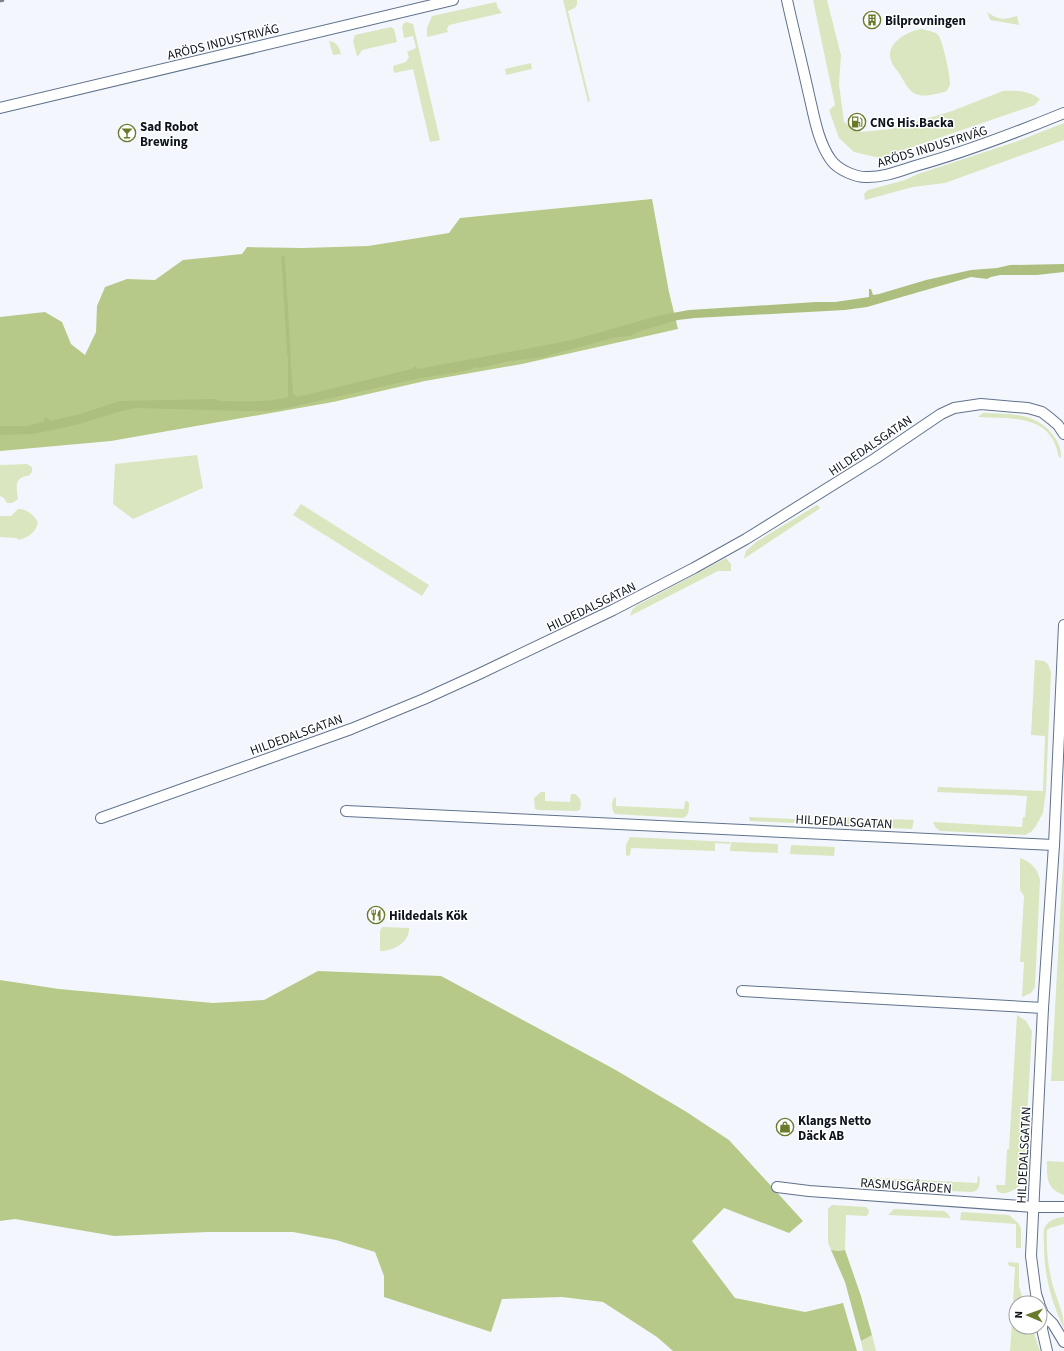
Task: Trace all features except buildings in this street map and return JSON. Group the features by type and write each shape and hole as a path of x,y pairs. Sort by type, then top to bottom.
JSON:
{"street":[{"name":"ARÖDS INDUSTRIVÄG","path":"0,108 453,0"},
{"name":"ARÖDS INDUSTRIVÄG","path":"787,0 817,126 824,149 832,162 854,175 869,178 881,176 937,161 986,144 1064,113"},
{"name":"HILDEDALSGATAN","path":"101,818 351,729 424,699 486,671 614,610 746,539 876,458 941,414 954,408 981,404 1028,408 1042,412 1058,425 1064,434"},
{"name":"HILDEDALSGATAN","path":"1036,1295 1031,1256 1043,1008 1054,845 1064,625"},
{"name":"HILDEDALSGATAN","path":"346,810 1054,845"},
{"path":"742,991 1043,1008"},
{"name":"RASMUSGÅRDEN","path":"777,1186 809,1191 1034,1207 1064,1207"},
{"path":"1048,1318 1064,1342"},
{"path":"1043,1335 1047,1351"}],"shaded area":[{"path":"563,0 577,0 576,6 568,11 590,101 588,102"},
{"path":"813,0 827,0 841,55 839,84 844,122 861,132 891,129 952,111 1003,91 1023,92 1032,94 1040,99 1035,105 880,158 854,152 839,138 829,110 835,105"},
{"path":"496,2 502,13 449,25 447,29 448,32 427,37 427,28 432,16"},
{"path":"987,12 995,17 1001,18 1017,16 1019,25 990,20"},
{"path":"407,22 413,24 440,140 430,142 413,69 394,73 393,66 406,62 409,57 407,52 416,48 413,36 404,38 402,26"},
{"path":"391,27 394,29 397,42 362,50 357,56 353,41 355,35"},
{"path":"922,29 936,33 941,40 949,75 950,85 947,91 930,95 914,93 909,89 892,63 890,56 894,44 910,32"},
{"path":"329,41 334,42 337,45 341,54 333,55"},
{"path":"531,63 532,69 506,75 505,69"},
{"path":"1064,123 1064,140 945,183 913,187 865,200 864,194 868,190 905,180 918,174 1018,141"},
{"path":"652,199 669,292 678,329 522,364 425,381 333,402 111,441 0,451 0,317 45,312 62,322 71,344 85,355 96,332 97,306 105,287 127,279 155,280 183,260 242,254 247,247 303,248 368,246 449,233 460,218"},
{"path":"1064,264 1064,272 1037,275 1000,275 987,279 971,277 867,307 845,310 678,320 637,332 630,336 617,337 543,357 505,362 480,368 477,367 465,371 416,379 283,409 268,411 244,411 136,408 76,425 33,434 0,435 0,426 27,426 43,422 46,417 50,421 80,414 120,401 215,399 219,401 254,401 288,397 288,353 290,351 293,394 297,397 412,369 415,366 418,369 557,343 661,315 689,310 835,302 869,297 869,289 871,289 873,295 879,294 926,280 971,270 997,268 1010,265"},
{"path":"983,413 1011,414 1029,418 1038,422 1056,439 1060,448 1061,457 1059,458 1055,443 1048,433 1039,426 1029,421 1017,419 978,417"},
{"path":"197,455 203,488 133,519 113,504 115,464"},
{"path":"27,464 32,467 32,472 18,481 18,499 12,503 7,503 4,498 0,496 0,465"},
{"path":"301,504 429,585 422,596 293,515"},
{"path":"817,505 820,507 819,509 744,558 746,551 756,542"},
{"path":"18,509 30,512 38,522 37,526 28,536 19,540 16,538 0,537 0,516 11,516"},
{"path":"726,558 731,564 731,571 718,571 630,616 632,610 636,606"},
{"path":"1035,660 1044,661 1048,664 1051,672 1046,791 1043,813 1036,826 1031,832 1025,835 940,831 936,828 933,822 1022,827 1023,817 1025,817 1027,796 937,792 938,787 1043,791 1045,736 1031,735"},
{"path":"541,792 545,792 545,801 570,802 571,794 575,794 579,797 581,805 580,810 535,809 534,798"},
{"path":"615,797 616,806 684,809 685,801 687,801 689,803 689,810 688,814 683,818 615,814 612,806"},
{"path":"816,816 914,820 912,829 828,825"},
{"path":"749,817 796,820 793,823 750,821"},
{"path":"630,837 730,842 730,844 715,843 715,851 631,848 630,855 627,856 626,845"},
{"path":"731,842 777,844 778,853 730,851"},
{"path":"1064,844 1064,1081 1051,1081"},
{"path":"792,845 835,847 834,856 790,854"},
{"path":"1020,858 1033,866 1040,880 1035,987 1031,993 1022,997 1024,962 1020,962 1024,896 1020,890"},
{"path":"382,927 409,928 409,933 407,938 395,948 380,951 380,931"},
{"path":"318,971 441,976 614,1069 685,1111 729,1140 803,1221 789,1233 724,1208 692,1241 735,1298 805,1312 843,1303 857,1351 673,1351 657,1337 603,1302 562,1297 502,1299 491,1332 384,1297 384,1276 375,1252 336,1240 293,1232 208,1232 114,1236 15,1219 0,1221 0,980 59,989 213,1003 264,1000"},
{"path":"1017,1015 1026,1021 1032,1031 1024,1170 1022,1184 1007,1193 1003,1193 997,1190 996,1185 1005,1185 1007,1150 1009,1149"},
{"path":"1047,1161 1064,1162 1064,1195 1054,1190 1049,1182"},
{"path":"978,1175 980,1178 979,1187 976,1191 971,1192 868,1187 862,1184 860,1179 860,1177 977,1183"},
{"path":"832,1205 866,1207 869,1210 868,1215 866,1216 846,1215 845,1250 831,1250 828,1243 828,1209"},
{"path":"894,1209 944,1211 951,1218 888,1215"},
{"path":"962,1212 1009,1215 1021,1228 1021,1248 1016,1248 1016,1224 960,1220"},
{"path":"1064,1217 1064,1224 1047,1230 1047,1237 1050,1272 1062,1312 1064,1328 1055,1308 1049,1288 1044,1256 1044,1229 1045,1226 1055,1219"},
{"path":"831,1250 845,1250 861,1296 872,1335 861,1341 845,1282"},
{"path":"1008,1263 1019,1263 1019,1286 1022,1295 1013,1295 1015,1267 1009,1266"},
{"path":"872,1335 876,1351 863,1351 861,1341"},
{"path":"1011,1335 1035,1335 1040,1351 1010,1351"}],"waterway":[{"path":"283,257 289,355"}],"railway":[{"path":"0,1 4,0"}],"place":[{"name":"Bilprovningen","path":"872,20"},
{"name":"CNG His.Backa","path":"857,122"},
{"name":"Sad Robot Brewing","path":"127,133"},
{"name":"Hildedals Kök","path":"376,915"},
{"name":"Klangs Netto Däck AB","path":"785,1127"}]}
